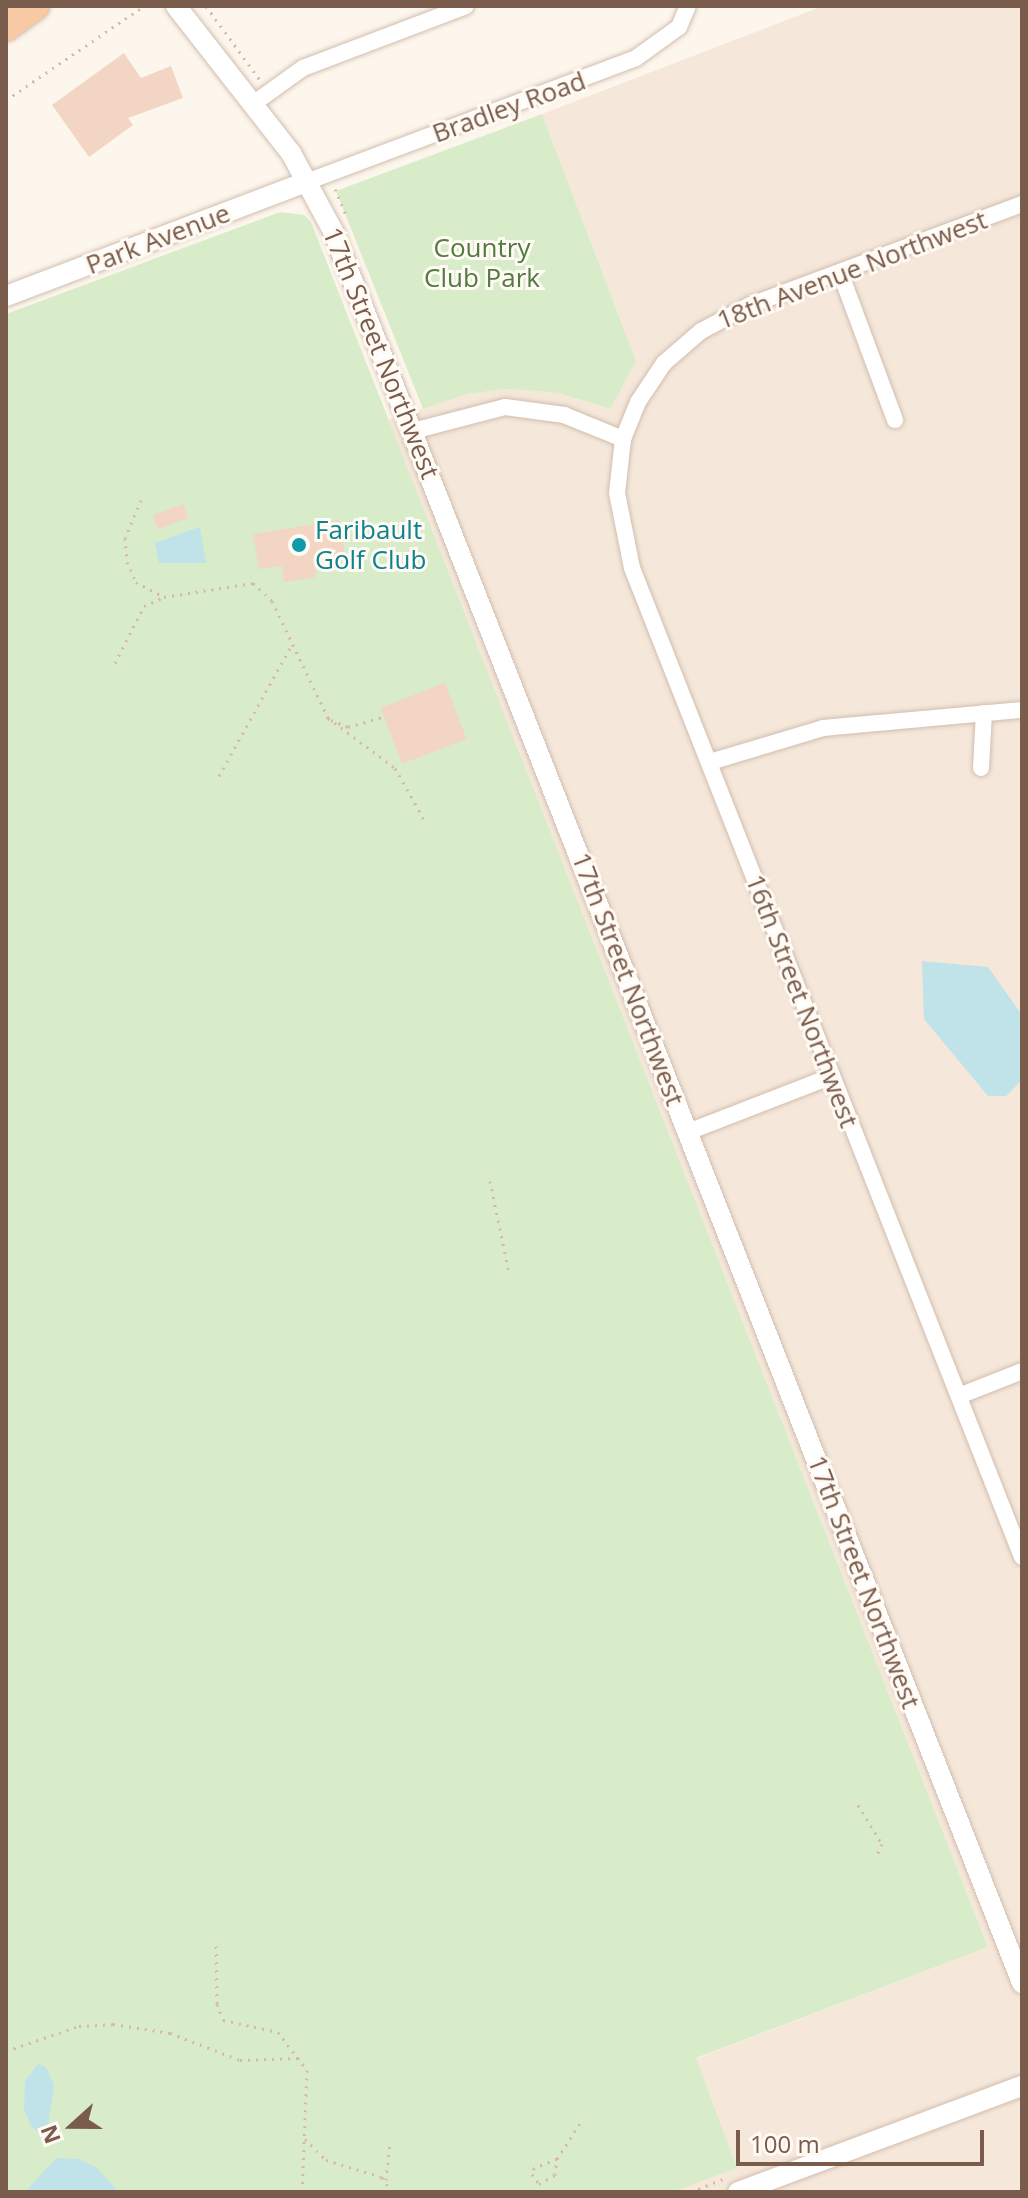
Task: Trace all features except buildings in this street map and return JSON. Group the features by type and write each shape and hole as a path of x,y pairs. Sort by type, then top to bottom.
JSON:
{"highway":[{"path":"6,27 35,6"}],"street":[{"name":"17th Street Northwest","path":"176,6 309,181 413,431 1022,1983"},
{"path":"253,104 317,61 466,6"},
{"name":"Bradley Road","path":"309,181 636,58 679,27 688,6"},
{"name":"Park Avenue","path":"6,296 309,181"},
{"name":"18th Avenue Northwest","path":"623,439 650,382 685,343 729,315 1022,204"},
{"path":"840,272 895,420"},
{"path":"413,431 505,407 564,415 623,439"},
{"name":"16th Street Northwest","path":"623,439 617,493 624,545 830,1077 1022,1557"},
{"path":"710,762 823,728 1022,710"},
{"path":"981,768 984,713"},
{"path":"688,1132 830,1077"},
{"path":"959,1396 1022,1371"},
{"path":"735,2184 1022,2086"}],"path":[{"path":"6,100 144,6"},
{"path":"141,500 125,538 127,562 136,582 164,597"},
{"path":"115,663 138,611 164,597 253,583 272,601 328,718 339,732 386,759 405,783 425,821"},
{"path":"219,776 291,646"},
{"path":"328,718 348,727 384,717"},
{"path":"405,783 411,778"},
{"path":"490,1181 509,1273"},
{"path":"858,1805 882,1844 876,1857"},
{"path":"216,1946 217,2004 223,2020 278,2032 299,2058 309,2081 302,2192"},
{"path":"6,2051 79,2026 104,2024 170,2033 240,2060 299,2058"},
{"path":"557,2159 534,2168 532,2174 539,2184 555,2175 557,2159 581,2122"},
{"path":"305,2139 326,2160 372,2172 386,2183 391,2192"},
{"path":"386,2183 390,2144"},
{"path":"691,2192 735,2184"}],"shaded area":[{"path":"823,6 1022,6 1022,2192 673,2192 737,2168 695,2059 988,1947 388,420 467,394 507,389 558,393 609,409 636,361 542,114"}],"green space":[{"name":"Country Club Park","path":"542,114 636,361 610,409 558,393 507,389 467,394 423,409 336,191"},
{"name":"Faribault Golf Club","path":"280,212 304,215 311,222 988,1947 696,2058 737,2168 673,2192 6,2192 6,314"}],"water":[{"path":"200,527 206,563 159,563 155,543"},
{"path":"922,961 988,967 1022,1015 1022,1080 1006,1096 988,1096 924,1019"},
{"path":"38,2064 46,2067 54,2085 46,2139 31,2126 24,2109 25,2081"},
{"path":"56,2158 78,2159 96,2167 119,2192 25,2192"}],"place":[{"name":"Faribault Golf Club","path":"299,545"}]}
